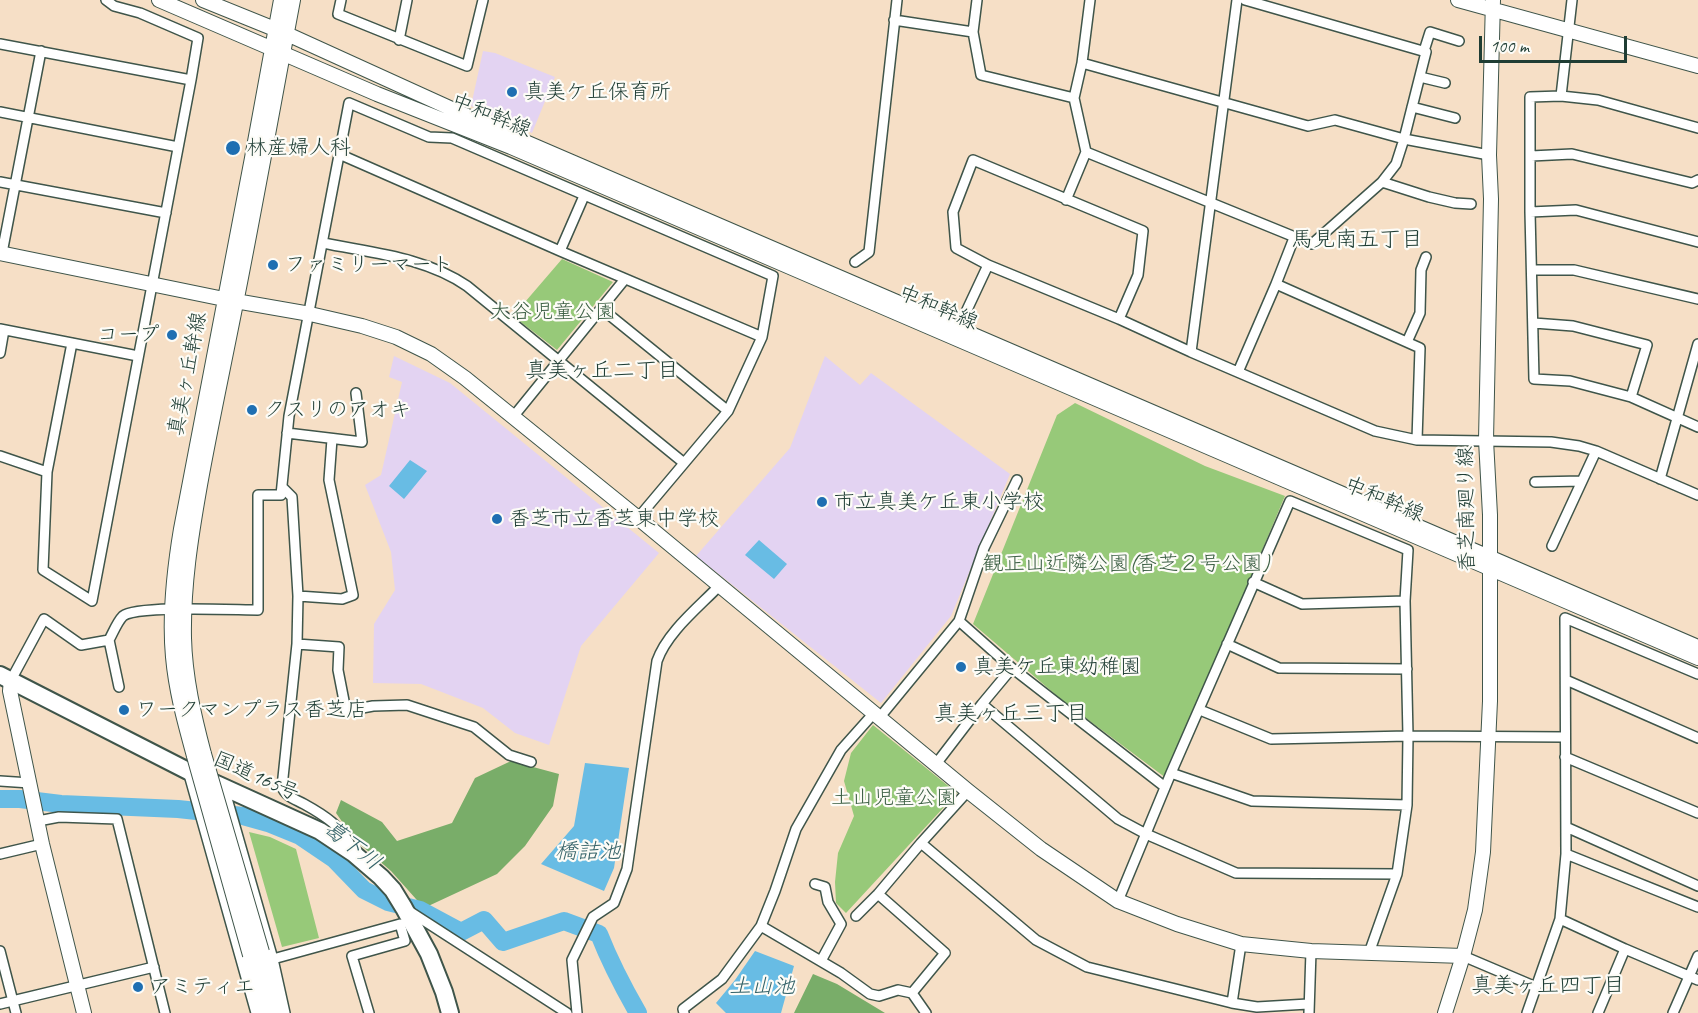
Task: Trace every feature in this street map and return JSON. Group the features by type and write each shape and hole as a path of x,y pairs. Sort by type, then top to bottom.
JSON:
{"highway":[{"name":"国道165号","path":"5,677 196,760 225,792 320,831 353,853 393,890 404,908 429,954 450,1013"}],"street":[{"path":"72,343 47,472 43,570 92,601 198,38 140,13 114,6 106,0"},
{"name":"中和幹線","path":"159,0 1489,562 1698,646"},
{"name":"中和幹線","path":"203,0 281,31 507,134 1489,562 1698,658"},
{"name":"真美ヶ丘幹線","path":"281,0 281,31"},
{"name":"真美ヶ丘幹線","path":"262,955 196,760 184,641 173,578 178,544 230,300 281,31 293,0"},
{"path":"341,0 338,14 467,66 483,0"},
{"path":"399,40 407,0"},
{"path":"855,262 869,252 897,0"},
{"path":"977,0 974,32 981,75 1074,98"},
{"path":"1066,200 1086,152 1074,98 1082,63 1090,0"},
{"path":"1191,352 1237,0"},
{"path":"1245,0 1424,51"},
{"path":"1458,0 1492,5 1569,30 1698,66"},
{"path":"1561,96 1572,0"},
{"name":"香芝南廻り線","path":"1444,1013 1475,910 1483,852 1490,701 1490,515 1486,440 1492,5"},
{"path":"894,20 974,32"},
{"path":"1086,152 1311,244 1382,182 1396,164 1430,32 1460,40"},
{"path":"0,44 191,80"},
{"path":"40,51 1,253 310,314 379,330 431,354 465,378 638,518 968,791 1041,849 1118,901 1177,924 1241,944 1311,951 1463,956 1536,987"},
{"path":"1082,63 1308,126 1335,120 1404,139 1489,155"},
{"path":"1420,77 1445,83"},
{"path":"1698,128 1598,100 1561,96 1530,97 1534,379 1570,381 1631,397 1698,427"},
{"path":"119,687 109,640 124,616 139,611 177,609 258,610 258,495 281,495 286,433 349,103 429,137 452,138 773,276 762,337 728,411 638,518"},
{"path":"1412,107 1455,118"},
{"path":"0,112 178,147"},
{"path":"339,154 762,337"},
{"path":"1531,156 1572,154 1692,183 1698,180"},
{"path":"1119,320 1138,275 1143,231 973,160 953,212 956,248 988,265 1375,431 1417,440 1551,442 1580,446 1698,495"},
{"path":"0,182 165,213"},
{"path":"1382,182 1455,204 1472,204"},
{"path":"560,251 584,196"},
{"path":"1530,212 1576,210 1698,242"},
{"path":"1238,372 1294,238"},
{"path":"323,243 418,262 453,276 684,463"},
{"path":"1407,342 1420,313 1421,270 1426,257"},
{"path":"958,329 988,265"},
{"path":"1532,270 1574,270 1698,299"},
{"path":"513,417 625,279"},
{"path":"1276,284 1419,348 1417,440"},
{"path":"602,309 728,411"},
{"path":"1534,323 1573,326 1647,345 1631,397"},
{"path":"0,353 2,329 138,356"},
{"path":"1660,479 1698,344"},
{"path":"286,433 362,442 356,393"},
{"path":"298,596 342,599 353,595 329,480 332,439"},
{"path":"1552,546 1596,451"},
{"path":"0,456 47,472"},
{"path":"684,1013 683,1009 722,979 761,926 796,829 841,750 877,715 959,621 984,548 1017,480"},
{"path":"1535,482 1582,481"},
{"path":"282,487 292,497 298,596 297,644 282,787 287,796 309,806 334,823 349,841 353,853"},
{"path":"1118,901 1253,582 1290,501 1408,550 1405,601 1407,805 1397,874 1369,953"},
{"path":"1253,582 1302,604 1405,601"},
{"path":"577,1013 572,960 593,917 614,903 627,869 657,661 661,648 676,629 720,585"},
{"path":"1527,1013 1560,919 1566,854 1565,618 1698,674"},
{"path":"84,1013 42,844 10,691 5,677 44,619 81,645 109,640"},
{"path":"959,621 1012,668 1166,787"},
{"path":"297,644 339,647 338,670 346,711 373,706 407,705 474,727 509,755 531,762"},
{"path":"1227,644 1279,668 1407,669"},
{"path":"936,764 1012,668"},
{"path":"1566,680 1698,738"},
{"path":"982,704 1118,819 1146,834 1236,873 1397,874"},
{"path":"1200,710 1271,739 1408,736 1565,737"},
{"path":"1565,757 1698,813"},
{"path":"196,760 194,792 256,1013"},
{"path":"1171,773 1252,801 1407,805"},
{"path":"0,781 31,787"},
{"path":"856,916 879,894 968,791"},
{"path":"225,792 234,823 262,955 279,1013"},
{"path":"37,816 117,819 165,1013"},
{"path":"1566,827 1698,885"},
{"path":"921,843 1036,940 1087,967 1257,1010 1309,1008 1311,951"},
{"path":"0,854 42,844"},
{"path":"1566,854 1698,907"},
{"path":"815,884 825,887 828,902 841,924 821,961"},
{"path":"879,894 945,954 912,993"},
{"path":"404,908 567,1013"},
{"path":"1560,919 1694,978"},
{"path":"262,955 400,924 405,941 352,956 369,1013"},
{"path":"761,926 841,973 870,994 879,996 898,990 912,993 926,1013"},
{"path":"1232,1002 1241,944"},
{"path":"1598,1013 1625,949"},
{"path":"0,951 16,1013"},
{"path":"262,955 266,1013"},
{"path":"262,955 284,1002 285,1013"},
{"path":"1673,1013 1694,978 1698,956"},
{"path":"0,1004 154,967"}],"shaded area":[{"name":"真美ケ丘保育所","path":"483,51 495,53 555,77 532,133 471,106"},
{"name":"香芝市立香芝東中学校","path":"394,356 450,383 659,553 581,646 549,745 515,733 483,708 421,684 373,683 374,624 395,590 391,552 365,485 381,475 402,382 389,377"},
{"path":"825,356 860,385 871,373 1010,474 951,616 881,703 696,556 790,448"}],"green space":[{"name":"大谷児童公園","path":"562,259 613,282 557,350 513,316"},
{"name":"観正山近隣公園(香芝２号公園)","path":"1075,403 1205,466 1285,496 1166,778 1063,701 973,624 1057,415"},
{"name":"土山児童公園","path":"873,725 957,793 846,913 836,903 835,882 838,853 854,816 844,781 851,753"},
{"path":"511,761 559,774 553,806 525,846 497,874 424,908 391,871 355,840 336,813 341,800 382,822 397,841 452,823 475,778"},
{"path":"249,832 270,837 296,849 319,938 282,947"},
{"path":"813,974 837,984 885,1013 794,1013"}],"water":[{"path":"410,460 427,471 404,499 389,486"},
{"path":"759,540 787,564 774,579 745,555"},
{"name":"橋詰池","path":"585,763 629,768 614,868 604,891 541,864 574,826"},
{"name":"土山池","path":"755,951 794,966 781,1013 726,1013 716,1003"}],"waterway":[{"name":"葛下川","path":"0,799 178,809 243,816 300,836 334,859 364,890 388,902 420,910 461,932 484,920 503,942 564,921 599,934 638,1013"}],"place":[{"name":"真美ケ丘保育所","path":"512,92"},
{"name":"林産婦人科","path":"233,148"},
{"name":"ファミリーマート","path":"273,265"},
{"name":"コープ","path":"172,335"},
{"name":"クスリのアオキ","path":"252,410"},
{"name":"市立真美ケ丘東小学校","path":"822,502"},
{"name":"香芝市立香芝東中学校","path":"497,519"},
{"name":"真美ケ丘東幼稚園","path":"961,667"},
{"name":"ワークマンプラス香芝店","path":"124,710"},
{"name":"アミティエ","path":"138,987"}],"district":[{"name":"馬見南五丁目","path":"1357,240"},
{"name":"真美ヶ丘二丁目","path":"602,371"},
{"name":"真美ヶ丘三丁目","path":"1011,714"},
{"name":"真美ヶ丘四丁目","path":"1548,986"}]}
